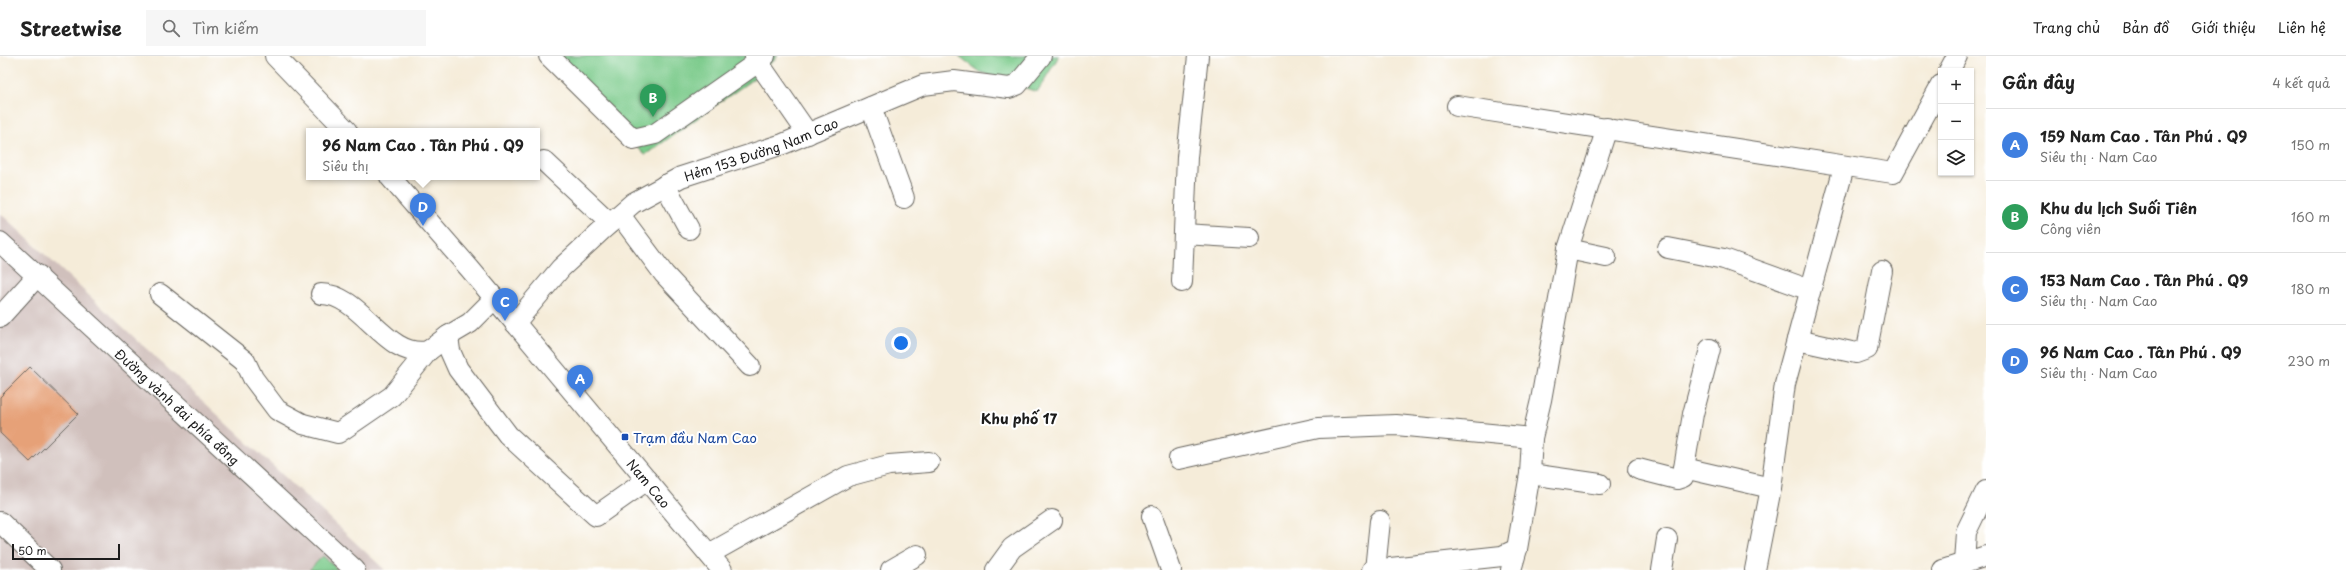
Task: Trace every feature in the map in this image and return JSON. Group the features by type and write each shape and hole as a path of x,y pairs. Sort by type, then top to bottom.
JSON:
{"street":[{"path":"275,56 345,128"},
{"path":"549,56 633,139 655,134 759,58 808,134"},
{"name":"Hẻm 153 Đường Nam Cao","path":"515,323 561,268 633,203 681,177 808,134 923,85 954,81 1009,88 1017,85 1041,56"},
{"path":"1182,282 1187,158 1198,56"},
{"path":"1951,68 1957,56"},
{"path":"1457,106 1607,128 1844,167 1893,173 1938,90"},
{"path":"871,106 904,198"},
{"path":"1511,570 1517,549 1530,474 1532,438 1541,400 1568,249 1607,128"},
{"path":"544,161 615,219 750,366"},
{"path":"1755,570 1771,488 1785,384 1844,167"},
{"name":"Nam Cao","path":"393,180 495,298 722,570"},
{"path":"666,185 688,229"},
{"path":"1184,234 1249,238"},
{"name":"Đường vành đai phía đông","path":"0,242 38,275 355,570"},
{"path":"1668,248 1724,259 1810,290"},
{"path":"1568,249 1606,257"},
{"path":"1796,340 1856,353 1867,349 1882,271"},
{"path":"0,317 38,275"},
{"path":"160,294 245,361 253,378 277,410 303,424 338,433 392,396 428,351 448,336 470,323 495,298"},
{"path":"321,294 332,294 340,297 374,325 411,352 428,351"},
{"path":"351,322 374,325"},
{"path":"448,336 450,351 458,369 508,435 596,516 647,480"},
{"path":"1638,469 1677,479 1683,477 1693,414 1710,349"},
{"path":"1179,459 1318,428 1396,425 1532,438"},
{"path":"710,554 848,476 889,465 929,462"},
{"path":"1684,468 1771,488"},
{"path":"1530,474 1600,484"},
{"path":"1964,563 1966,532 1986,491"},
{"path":"1152,516 1171,570"},
{"path":"996,570 1012,548 1052,520"},
{"path":"1380,520 1373,570 1502,556 1517,549"},
{"path":"0,522 50,570"},
{"path":"1662,570 1667,539"},
{"path":"891,570 917,555"},
{"path":"1943,570 1986,556"}],"shaded area":[{"path":"0,213 385,570 0,570"}],"green space":[{"path":"547,56 778,56 753,79 645,155"},
{"path":"959,56 1059,56 1037,92 980,72"},
{"path":"323,556 338,570 309,570"}],"building":[{"path":"30,367 78,414 30,462 0,433 0,397"}],"place":[{"name":"Khu du lịch Suối Tiên","path":"653,117"},
{"name":"96 Nam Cao . Tân Phú . Q9","path":"423,226"},
{"name":"153 Nam Cao . Tân Phú . Q9","path":"505,321"},
{"name":"159 Nam Cao . Tân Phú . Q9","path":"580,398"},
{"name":"Trạm đầu Nam Cao","path":"625,437"}],"district":[{"name":"Khu phố 17","path":"1019,418"}]}
